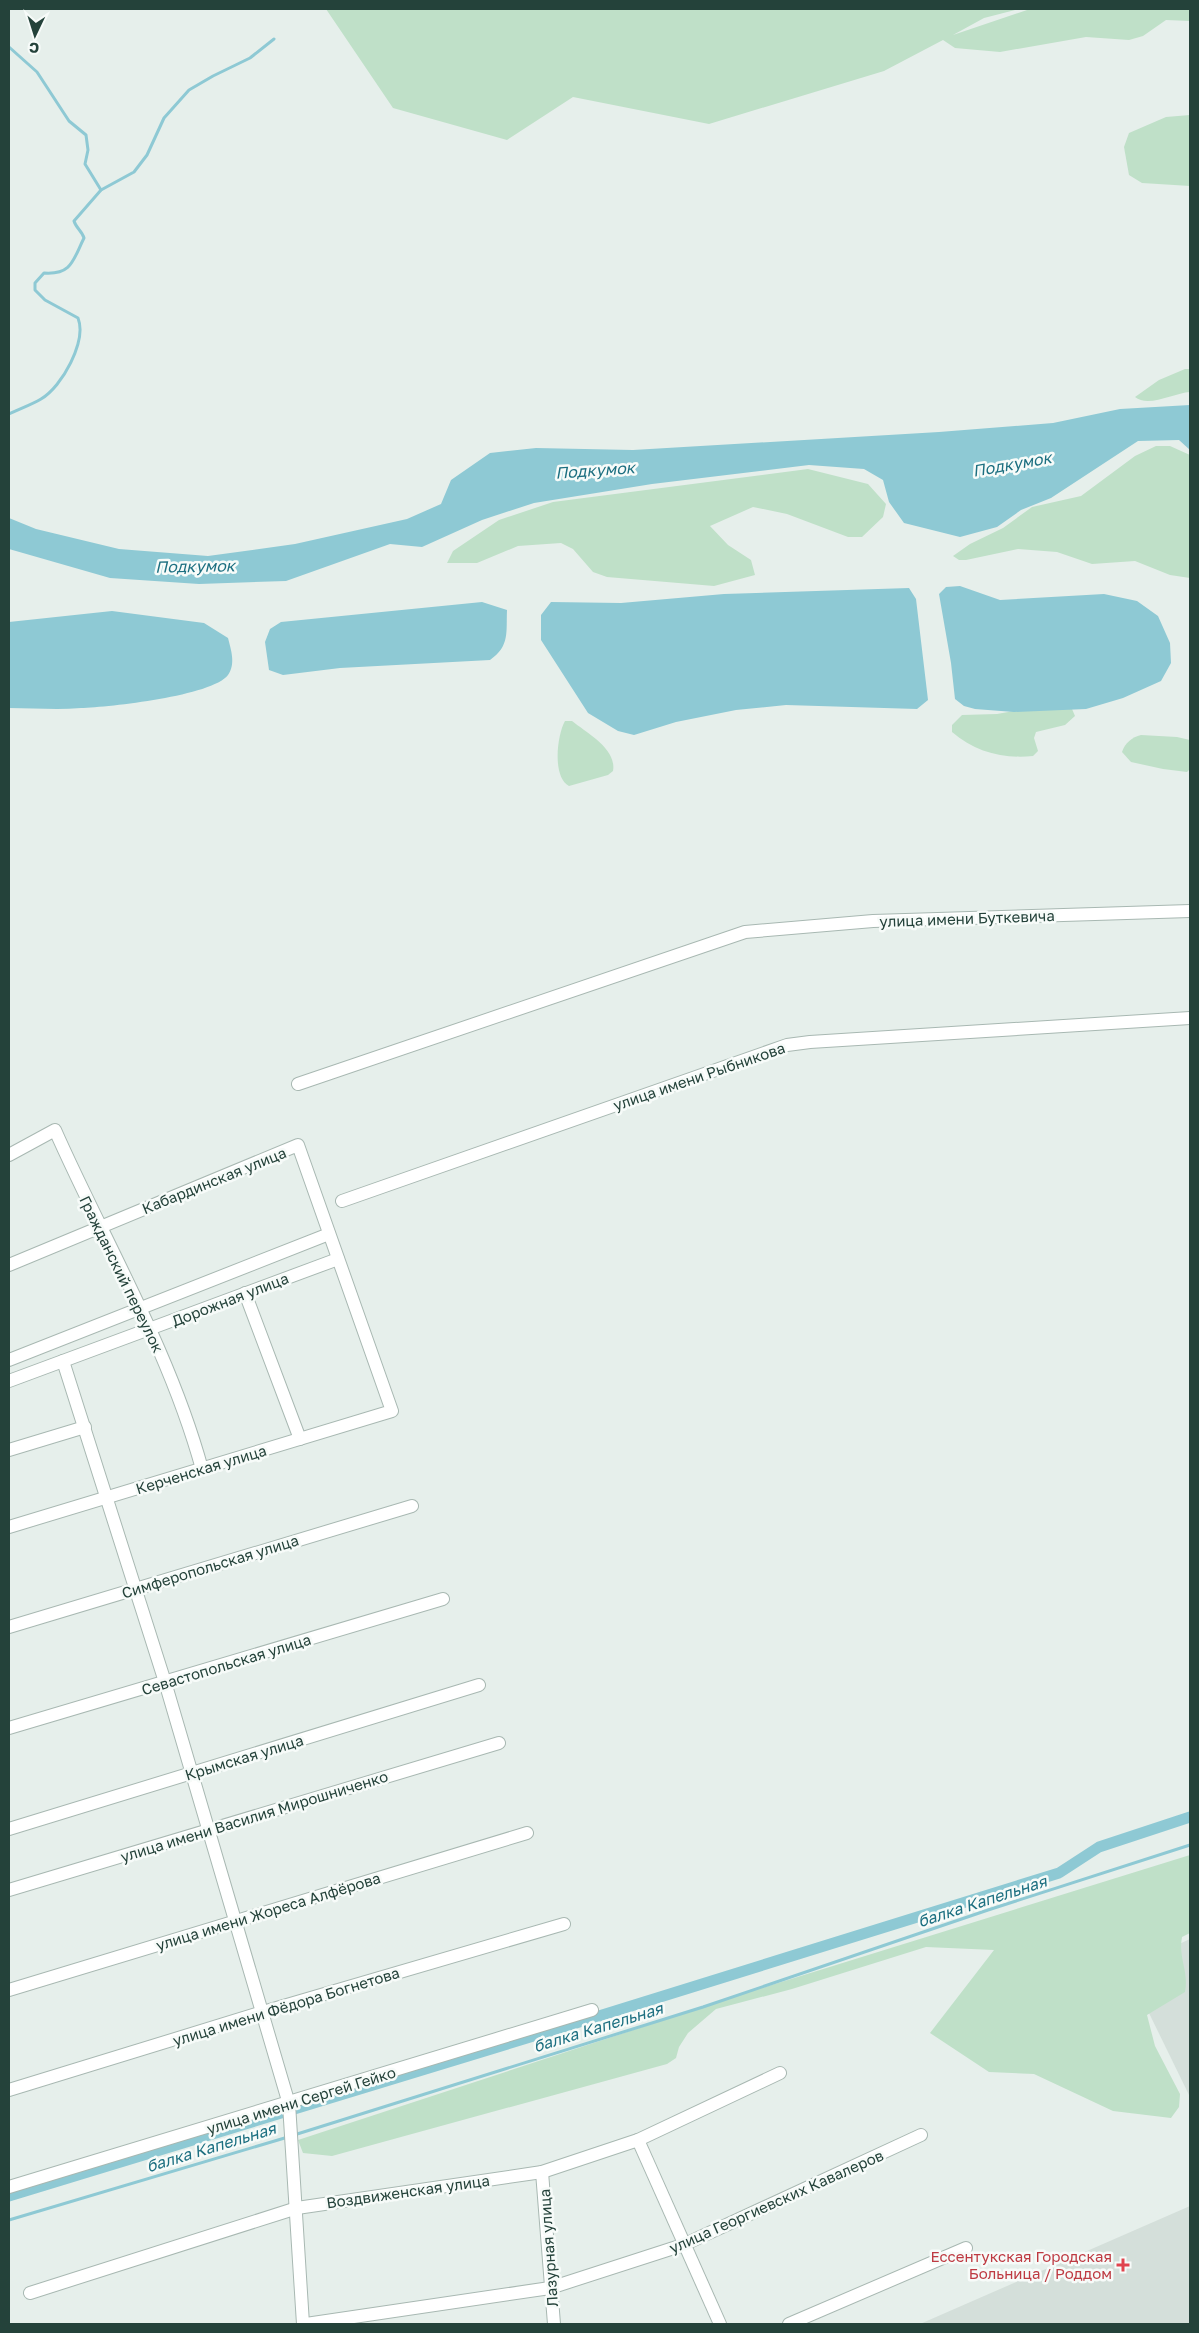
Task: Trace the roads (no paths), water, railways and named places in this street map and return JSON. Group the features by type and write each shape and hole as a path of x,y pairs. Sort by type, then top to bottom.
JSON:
{"street":[{"name":"улица имени Буткевича","path":"298,1084 745,932 873,920 1190,911"},
{"name":"улица имени Рыбникова","path":"342,1201 786,1045 1190,1018"},
{"name":"Гражданский переулок","path":"9,1155 55,1130 100,1227 151,1329 189,1423 202,1469"},
{"name":"Кабардинская улица","path":"9,1264 298,1145 392,1411"},
{"name":"Дорожная улица","path":"9,1360 140,1306 329,1234"},
{"name":"Дорожная улица","path":"9,1382 338,1259"},
{"path":"246,1293 300,1439"},
{"path":"63,1362 85,1427 134,1590 165,1682 289,2104 304,2324"},
{"name":"Керченская улица","path":"9,1528 392,1411"},
{"path":"9,1450 85,1427"},
{"name":"Симферопольская улица","path":"9,1627 412,1506"},
{"name":"Севастопольская улица","path":"9,1728 443,1599"},
{"name":"Крымская улица","path":"9,1829 479,1685"},
{"name":"улица имени Василия Мирошниченко","path":"9,1890 499,1743"},
{"name":"улица имени Жореса Алфёрова","path":"9,1990 234,1920 527,1833"},
{"name":"улица имени Фёдора Богнетова","path":"9,2090 263,2012 564,1924"},
{"name":"улица имени Сергей Гейко","path":"9,2187 289,2104 592,2010"},
{"name":"Воздвиженская улица","path":"30,2293 297,2208 542,2172 638,2140 780,2073"},
{"name":"улица Георгиевских Кавалеров","path":"304,2324 550,2288 683,2245 921,2135"},
{"path":"638,2140 683,2245 720,2324"},
{"name":"Лазурная улица","path":"542,2172 554,2324"},
{"path":"789,2324 966,2248"}],"water":[{"name":"Подкумок","path":"1190,405 1190,450 1179,440 1138,441 1051,498 1021,510 997,527 960,537 904,523 889,502 883,480 864,469 809,465 652,484 534,503 482,520 422,547 390,544 286,581 199,584 110,578 9,549 9,518 36,529 119,549 208,556 295,544 407,519 441,504 451,480 490,453 536,448 633,450 939,432 1053,423 1120,409"},
{"path":"960,586 1000,600 1104,594 1137,601 1158,616 1170,643 1171,663 1161,681 1123,698 1086,709 1014,712 975,709 964,706 955,699 939,594 946,587"},
{"path":"909,588 916,599 928,700 917,709 786,705 736,710 676,722 634,735 618,731 588,713 541,640 541,615 551,602 621,603 724,594"},
{"path":"482,602 507,610 504,644 490,660 340,668 283,675 269,670 265,642 270,629 281,622"},
{"path":"112,611 204,623 228,638 232,666 228,675 202,689 136,703 72,709 9,708 9,622"}],"waterway":[{"path":"9,414 41,399 49,393 57,385 76,351 80,328 78,318 45,300 35,290 35,283 44,273 53,273 66,269 74,259 84,238 74,221 101,190 134,172 147,155 164,118 189,90 250,58 274,39"},
{"path":"9,47 37,72 69,121 86,135 88,150 85,164 101,190"},
{"path":"9,2196 1059,1873 1099,1847 1190,1817"},
{"name":"балка Капельная","path":"294,2135 703,2007 988,1910 1190,1845"},
{"name":"балка Капельная","path":"9,2220 288,2137"}],"place":[{"name":"Ессентукская Городская Больница / Роддом","path":"1123,2265"}]}
